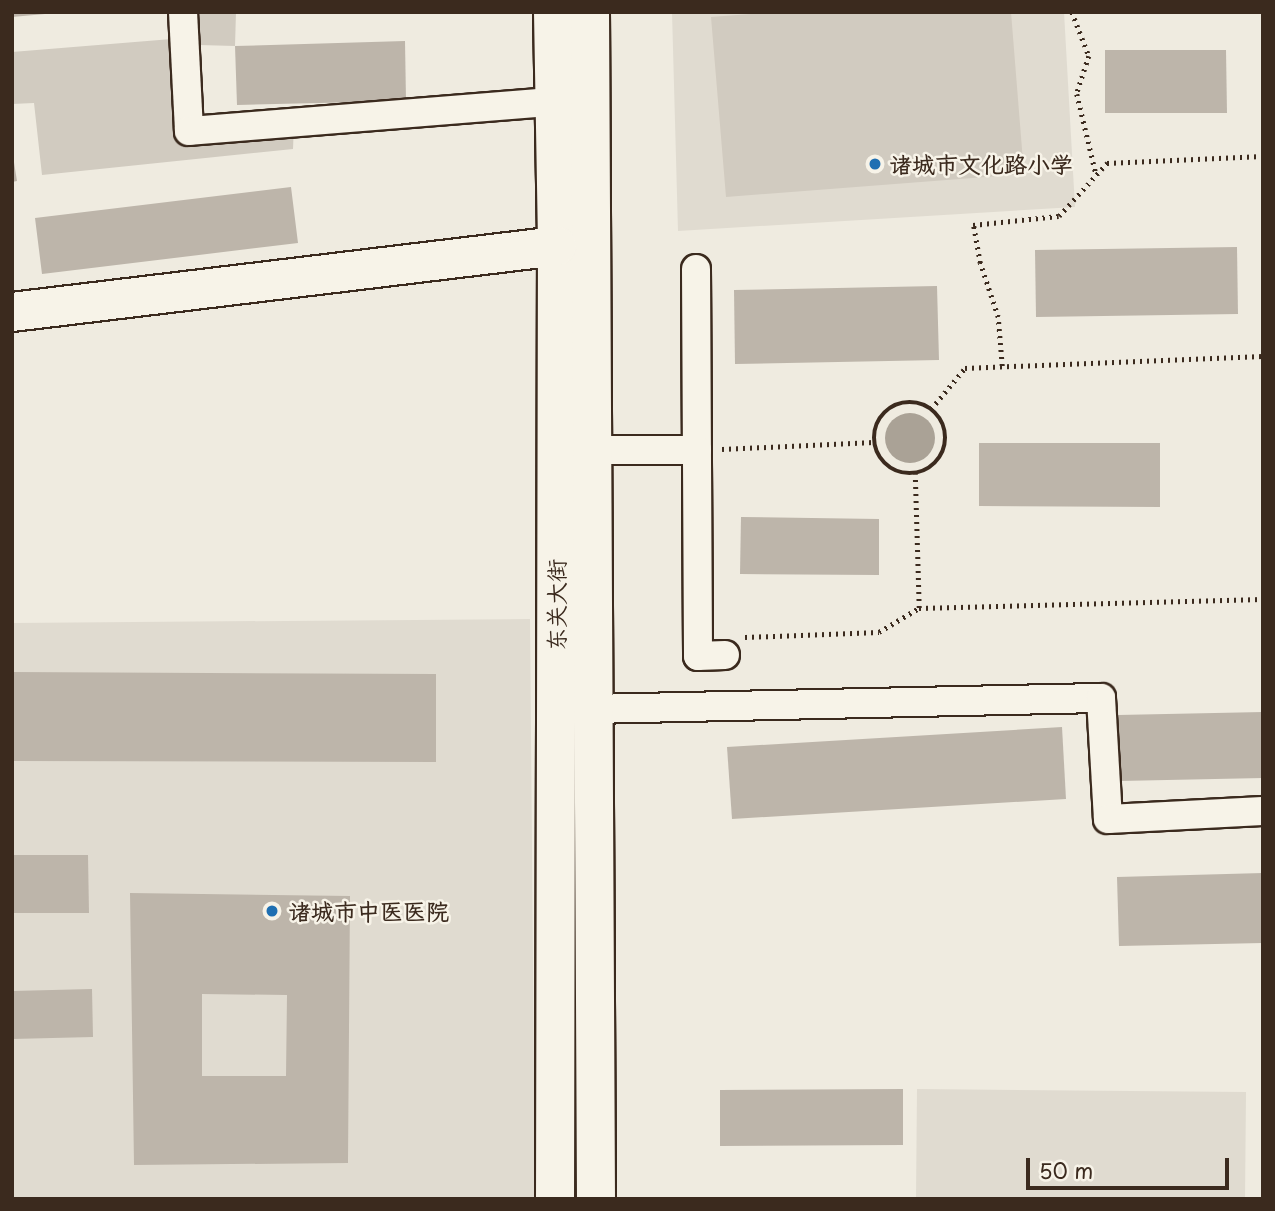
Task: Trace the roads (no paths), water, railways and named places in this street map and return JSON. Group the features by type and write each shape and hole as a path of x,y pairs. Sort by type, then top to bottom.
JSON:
{"main road":[{"name":"东关大街","path":"553,12 556,246 555,1199"},
{"name":"东关大街","path":"590,12 591,709 596,1199"},
{"path":"12,312 556,246"}],"street":[{"path":"183,12 190,131 553,102"},
{"path":"696,269 698,656 725,655"},
{"path":"591,450 697,450"},
{"path":"591,709 1101,698 1108,819 1263,811"}],"place":[{"name":"诸城市文化路小学","path":"875,164"},
{"name":"诸城市中医医院","path":"272,911"}]}
